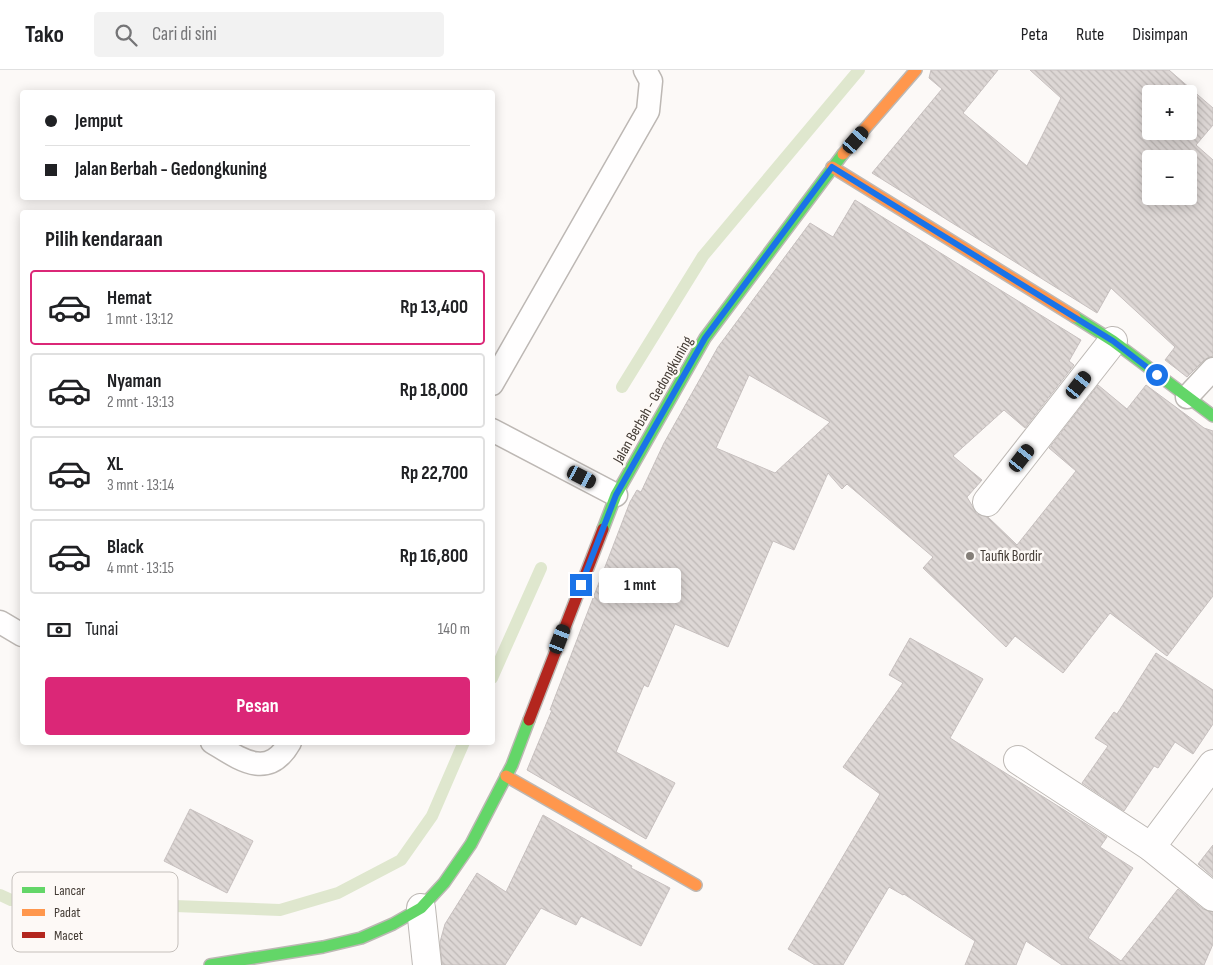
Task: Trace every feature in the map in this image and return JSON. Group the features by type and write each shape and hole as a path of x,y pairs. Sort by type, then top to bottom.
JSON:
{"main road":[{"name":"Jalan Berbah - Gedongkuning","path":"210,965 323,947 361,938 393,924 421,908 444,883 471,844 506,776 616,495 705,338 832,167 916,70"},
{"path":"832,167 1113,341 1213,416"},
{"path":"506,776 696,885"}],"street":[{"path":"987,502 1113,341"},
{"path":"1018,760 1151,847 1213,897"},
{"path":"1151,847 1213,764"},
{"path":"421,908 427,965"}],"lane":[{"path":"495,379 648,111 651,81 644,70"},
{"path":"1187,397 1213,369"},
{"path":"495,432 616,495"},
{"path":"0,622 20,634"},
{"path":"217,745 251,764 265,764 275,760 288,745"}],"building":[{"path":"931,70 998,70 963,113 1027,166 1061,98 1030,70 1169,70 1186,85 1142,85 1142,140 1197,140 1197,94 1213,108 1213,125 1196,145 1213,160 1213,356 1204,360 1187,377 1165,360 1175,347 1111,288 1097,313 872,173 942,89 929,78"},
{"path":"855,200 1081,340 1069,361 1074,365 1025,428 1004,410 953,456 982,480 967,497 977,514 988,517 1017,545 1076,471 1049,448 1098,385 1127,409 1146,385 1204,428 1213,431 1213,596 1167,656 1110,613 1063,673 1015,636 1006,647 923,568 933,557 847,484 842,489 828,473 794,550 773,541 728,647 675,624 648,687 644,685 616,752 675,783 646,839 527,770 552,710 550,710 630,502 637,490 641,492 664,443 718,347 810,223 833,237","holes":["749,375 830,422 775,473 716,448"]},
{"path":"910,638 983,679 950,738 1107,837 1100,847 1133,868 1088,938 1121,961 1178,889 1203,909 1213,912 1213,944 1204,965 1062,965 1026,941 1016,965 965,965 975,941 904,894 889,887 843,965 815,965 788,949 880,794 843,767 903,683 889,675"},
{"path":"1156,653 1213,690 1213,724 1193,754 1175,742 1158,768 1154,766 1124,811 1082,783 1108,746 1095,738 1114,712 1117,714"},
{"path":"190,809 253,841 227,893 164,861"},
{"path":"543,815 632,866 631,868 670,888 641,946 581,916 576,925 541,908 505,965 442,965 440,942 445,924 477,873 506,892"},
{"path":"1213,845 1213,877 1198,864"}],"waterway":[{"path":"622,387 703,256 859,70"},
{"path":"495,671 541,568"},
{"path":"178,906 280,910 338,893 401,860 432,816 463,745"},
{"path":"0,895 12,900"}],"traffic: fast":[{"path":"603,529 616,495 705,338 843,154"},
{"path":"1075,317 1113,341 1213,416"},
{"path":"210,965 323,947 361,938 393,924 421,908 444,883 471,844 512,765 529,720"}],"traffic: slow":[{"path":"843,154 916,70"},
{"path":"832,167 1075,317"},
{"path":"506,776 696,885"}],"traffic: jam":[{"path":"529,720 603,529"}],"place":[{"name":"Taufik Bordir","path":"970,556"}],"route":[{"path":"581,585 616,495 705,338 832,167 1113,341 1157,375"}]}
